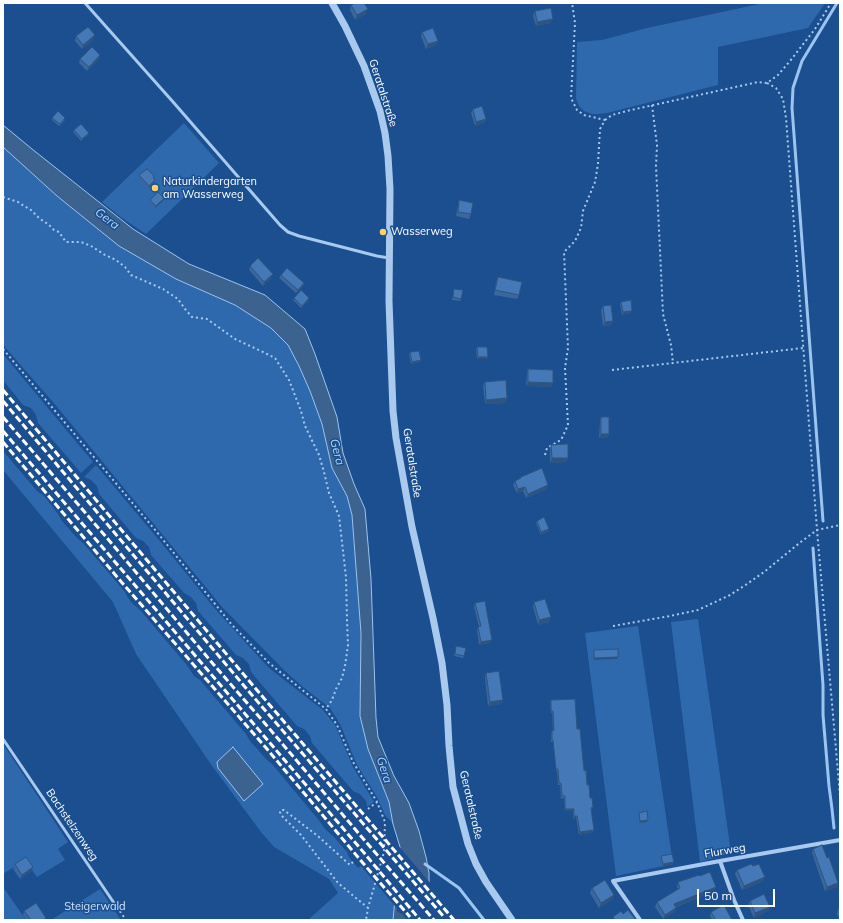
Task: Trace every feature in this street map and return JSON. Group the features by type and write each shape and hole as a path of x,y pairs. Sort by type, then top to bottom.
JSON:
{"street":[{"name":"Geratalstraße","path":"332,3 364,66 380,111 385,133 390,189 389,301 393,411 396,438 412,527 442,663 447,705 453,787 468,844 476,864 486,882 512,920"},
{"name":"Flurweg","path":"640,920 613,881 840,840"},
{"path":"720,861 743,920"}],"lane":[{"path":"85,3 280,225 288,232 389,258"},
{"name":"Bachstelzenweg","path":"3,739 114,903"}],"path":[{"path":"572,3 575,23 571,98 577,110 584,115 605,120"},
{"path":"767,83 778,75 790,61 815,29 831,3"},
{"path":"545,455 547,448 561,440 568,425 565,368 568,348 564,252 575,241 580,228 583,211 595,182 598,164 600,129 605,120 612,115 652,105 758,82 767,83 776,88 783,99 786,118 817,530 840,796"},
{"path":"652,105 656,145 663,314 671,345 673,363"},
{"path":"3,197 18,202 31,210 40,219 59,232 66,242 81,242 91,246 116,260 125,267 131,275 164,289 178,299 192,317 207,319 235,339 275,358 289,380 306,426 319,455 329,493 339,516 346,577 348,645 345,666 342,678 332,700 326,709"},
{"path":"612,370 803,348"},
{"path":"3,349 156,531 232,625 269,662 326,709 337,725 353,762 377,802 385,822 384,852 366,920"},
{"path":"613,626 698,610 730,595 747,584 764,572 802,540 817,530 840,525"},
{"path":"368,809 377,802"},
{"path":"353,862 350,865 319,836 284,810 281,810 281,815 302,835 338,883 368,908"},
{"path":"114,903 126,920"}],"green space":[{"path":"764,3 825,3 808,28 718,47 718,85 607,113 592,114 584,111 579,106 576,99 577,42 602,40 647,28"},
{"name":"Naturkindergarten am Wasserweg","path":"184,123 219,163 146,234 102,202"},
{"path":"3,147 57,196 119,246 176,279 235,305 271,328 288,345 310,391 322,424 332,468 347,496 352,515 361,633 360,716 368,749 389,802 393,824 385,815 377,797 357,765 340,724 330,708 285,671 223,608 53,402 3,345"},
{"path":"3,354 93,462 81,473 38,423 36,415 31,408 23,405 3,380"},
{"path":"3,451 37,491 44,496 62,521 125,592 133,604 140,610 186,664 194,676 200,680 246,734 250,741 272,764 326,830 347,852 358,868 361,866 395,906 393,920 308,920 338,893 329,879 274,847 261,832 210,763 136,654 113,602 3,470"},
{"path":"96,465 216,610 269,668 323,710 335,725 353,767 374,802 367,807 366,801 360,794 353,791 312,743 310,736 304,729 297,726 251,672 249,664 243,658 236,655 198,611 196,603 191,597 184,593 151,555 149,547 143,541 136,538 99,494 97,486 91,480 84,477"},
{"path":"698,619 731,853 700,862 671,622"},
{"path":"638,626 673,864 616,876 585,633"},
{"path":"3,744 68,842 58,849 65,860 37,877 25,860 3,874"},
{"path":"3,887 26,920 3,920"},
{"name":"Steigerwald","path":"100,889 121,920 51,920"}],"water":[{"name":"Gera","path":"3,125 133,229 189,264 265,295 305,329 337,417 343,453 365,509 371,579 378,737 394,776 409,803 426,857 429,873 429,894 426,920 393,920 400,847 393,824 389,802 368,749 360,716 361,633 352,515 347,496 332,468 322,424 310,391 288,345 271,328 235,305 176,279 119,246 57,196 3,147"},
{"path":"233,747 263,784 244,801 218,768 217,762"}],"pier":[{"path":"397,844 431,884 428,920 407,920 397,911 397,908 393,904"}],"building":[{"path":"355,3 364,3 368,9 357,15 351,5"},
{"path":"551,8 553,19 537,22 535,11"},
{"path":"88,27 95,35 83,45 76,36"},
{"path":"433,28 438,41 428,44 422,32"},
{"path":"92,47 100,55 89,67 80,59"},
{"path":"482,106 486,119 476,122 473,109"},
{"path":"58,111 65,118 60,124 52,118"},
{"path":"81,124 89,133 82,139 74,130"},
{"path":"147,169 154,176 153,177 155,180 149,186 139,175"},
{"path":"158,192 164,198 156,206 150,200"},
{"path":"459,200 473,203 471,214 458,212"},
{"path":"258,258 273,274 264,282 250,266"},
{"path":"287,268 304,283 298,290 281,275"},
{"path":"498,277 522,282 519,295 495,290"},
{"path":"454,289 463,290 461,299 453,297"},
{"path":"301,290 309,298 302,306 294,298"},
{"path":"631,300 632,311 623,312 621,302"},
{"path":"611,305 613,321 605,322 603,306"},
{"path":"477,347 487,347 488,357 478,357"},
{"path":"419,351 421,360 412,362 410,352"},
{"path":"528,369 553,370 553,383 528,382"},
{"path":"506,380 507,398 486,400 485,382"},
{"path":"601,417 609,417 609,434 601,434"},
{"path":"568,444 568,458 552,458 551,445"},
{"path":"542,468 548,485 528,494 525,487 518,489 515,481"},
{"path":"544,517 549,529 541,532 537,521"},
{"path":"545,599 551,617 539,620 534,602"},
{"path":"485,601 492,640 481,642 478,627 481,626 475,603"},
{"path":"456,646 466,648 464,656 455,654"},
{"path":"618,649 618,657 594,658 594,650"},
{"path":"499,671 503,700 490,702 486,673"},
{"path":"575,699 577,729 580,729 584,771 586,770 587,785 589,785 590,798 592,798 593,807 591,808 594,830 580,832 577,816 574,816 574,809 565,809 565,796 562,796 561,783 559,783 558,769 556,769 552,740 552,731 554,730 551,700"},
{"path":"647,811 648,820 640,821 639,813"},
{"path":"822,845 827,858 829,857 838,883 827,887 813,849"},
{"path":"672,854 674,862 663,864 661,856"},
{"path":"26,857 33,867 22,875 15,864"},
{"path":"751,864 753,866 759,864 765,877 744,886 737,870"},
{"path":"710,872 716,887 674,904 676,908 665,915 657,902 680,888 678,882"},
{"path":"605,880 614,895 601,903 592,888"},
{"path":"764,894 770,907 755,913 750,901"},
{"path":"36,903 46,918 43,920 31,920 24,911"},
{"path":"724,905 732,920 716,920 711,912"},
{"path":"628,910 636,920 615,920 613,917 621,911 623,914"}],"waterway":[{"path":"823,521 792,108 793,88 802,61 837,3"},
{"path":"813,548 823,685 823,715 834,828"},
{"path":"425,864 459,888 484,920"}],"railway":[{"path":"3,390 454,920"},
{"path":"3,401 251,694 444,917"},
{"path":"3,417 434,920"},
{"path":"3,431 420,920"},
{"path":"3,442 410,917"}],"place":[{"name":"Naturkindergarten am Wasserweg","path":"155,188"},
{"name":"Wasserweg","path":"383,232"}]}
